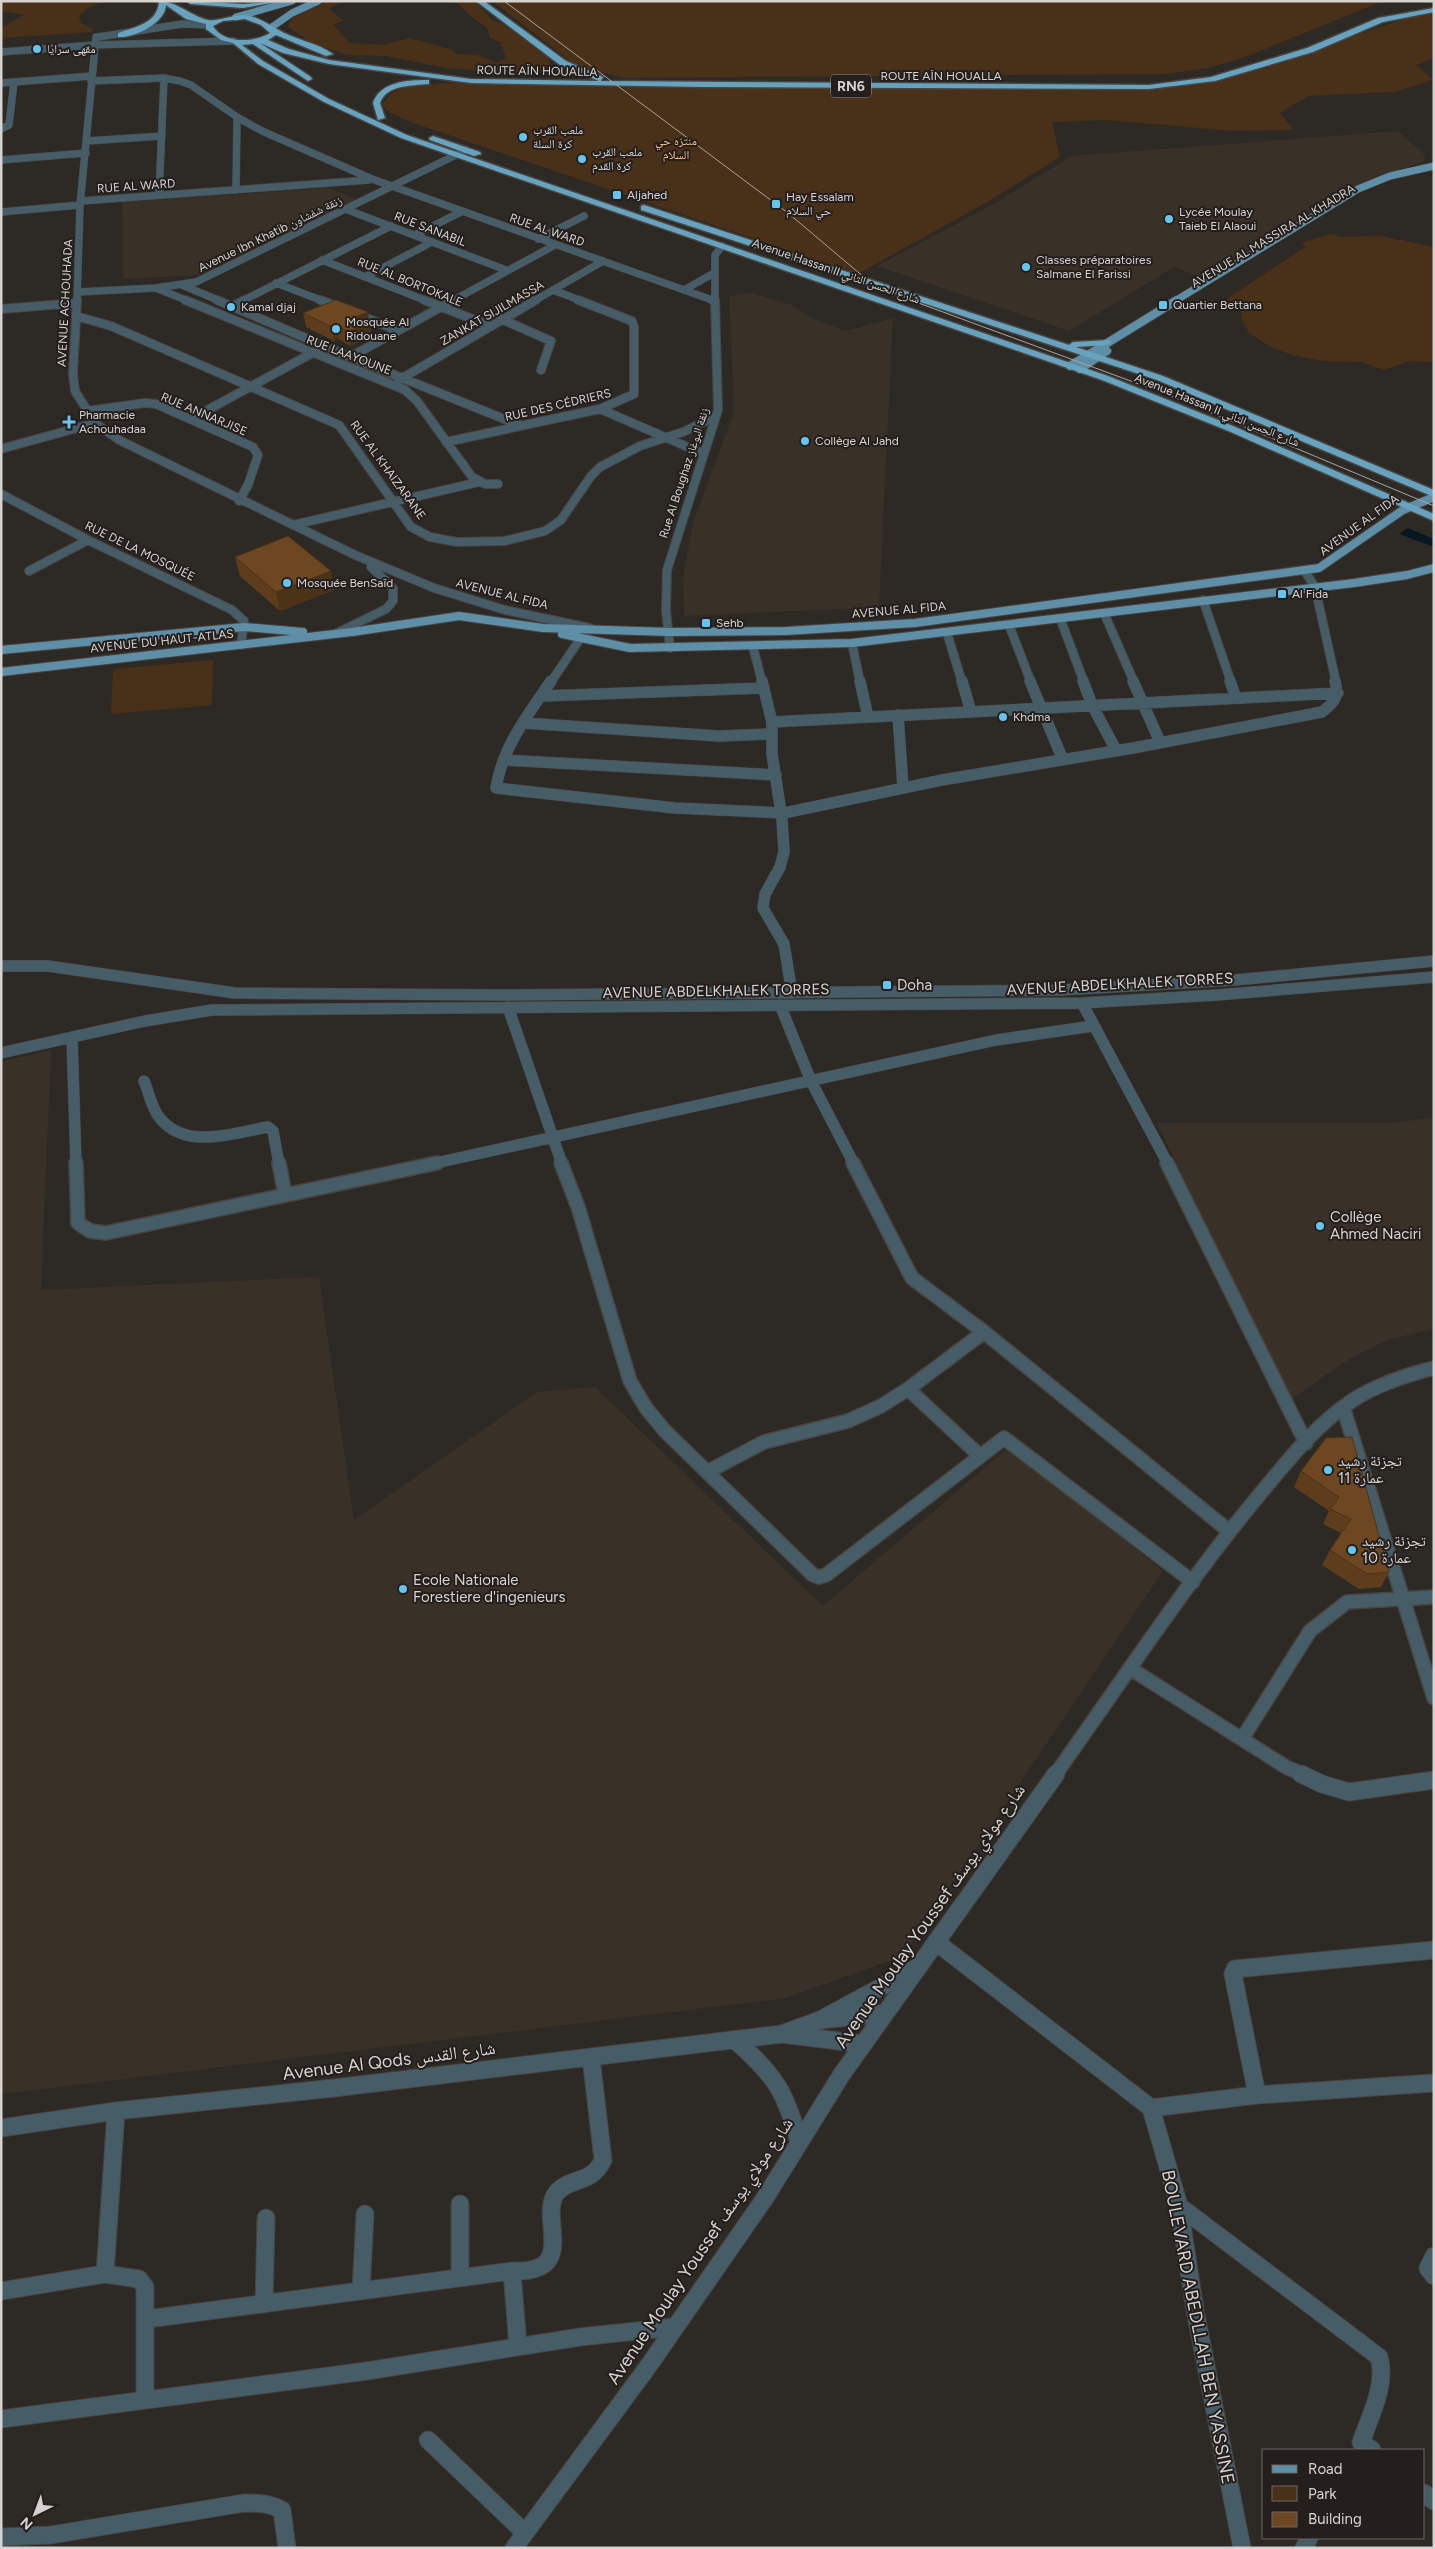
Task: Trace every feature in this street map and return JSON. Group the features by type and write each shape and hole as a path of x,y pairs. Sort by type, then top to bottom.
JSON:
{"highway":[{"name":"RN6","path":"164,1 190,16 210,24 227,17"},
{"path":"121,35 156,20 162,12 164,1"},
{"path":"190,2 243,6 282,1"},
{"path":"479,1 563,63 600,79"},
{"name":"RN6","path":"190,2 227,17 255,20 273,29"},
{"name":"ROUTE AÏN HOUALLA","path":"273,29 310,48 354,60 483,76 600,79 1029,82 1170,80 1202,76 1249,65 1288,51 1372,15 1434,5"},
{"name":"ROUTE AÏN HOUALLA","path":"258,41 286,52 328,62 461,80 705,85 1149,87 1212,80 1310,50 1381,20 1434,10"},
{"name":"RN6","path":"210,24 213,32 234,41 258,41"},
{"path":"258,41 269,38 273,29"},
{"name":"Avenue Hassan II شارع الحسن الثاني","path":"234,41 244,51 266,66 323,100 383,129 442,153 722,246 1070,366 1260,440 1434,518"},
{"path":"258,41 315,83 381,118 466,150 595,193"},
{"path":"381,118 376,105 377,99 392,88 414,83 461,80"},
{"name":"Avenue Hassan II شارع الحسن الثاني","path":"638,207 1054,342 1193,390 1434,495"},
{"path":"1054,342 1082,345 1107,342"}],"main road":[{"path":"236,17 292,1"},
{"path":"273,29 287,16 318,1"},
{"name":"AVENUE AL MASSIRA AL KHADRA","path":"1070,366 1087,353 1358,190 1390,176 1434,166"},
{"name":"AVENUE AL MASSIRA AL KHADRA","path":"1080,370 1098,357 1367,191 1389,182 1434,170"},
{"name":"AVENUE AL FIDA","path":"598,630 670,632 786,631 915,623 1320,568 1406,506 1434,495"},
{"name":"AVENUE AL FIDA","path":"543,628 580,639 630,648 754,647 852,643 1315,587 1407,575 1434,568"},
{"path":"1170,587 1180,603"},
{"name":"AVENUE DU HAUT-ATLAS","path":"1,672 241,645 459,616 543,628"},
{"name":"AVENUE DU HAUT-ATLAS","path":"1,650 244,627 326,634"},
{"path":"543,628 598,630 596,642"}],"street":[{"path":"1,52 95,41 182,24 210,24"},
{"name":"AVENUE ACHOUHADA","path":"95,41 80,203 78,292 73,374 75,391 95,423 141,452 239,501 355,555"},
{"path":"34,42 234,41"},
{"path":"159,195 164,78"},
{"name":"RUE AL WARD","path":"1,83 164,78 191,85 236,118 294,147 390,187 714,301"},
{"path":"1,129 9,125 14,82"},
{"path":"236,118 236,190"},
{"path":"87,141 162,136"},
{"path":"379,192 378,187 381,183 455,146"},
{"name":"Avenue Ibn Khatib زنقة شفشاون","path":"78,292 182,286 206,278 369,196 466,150"},
{"path":"1,160 86,153"},
{"name":"RUE AL WARD","path":"1,212 159,195 372,179"},
{"path":"333,182 351,189"},
{"path":"360,193 369,196"},
{"name":"RUE SANABIL","path":"345,209 506,270"},
{"path":"415,235 461,212"},
{"path":"538,239 584,216"},
{"path":"231,307 391,226"},
{"path":"365,277 432,242"},
{"path":"350,357 554,245"},
{"name":"Rue Al Boughaz زنقة البوغاز","path":"670,648 670,632 666,610 667,570 682,515 716,416 718,400 714,273 715,255 722,246"},
{"name":"RUE AL BORTOKALE","path":"322,260 490,326"},
{"name":"ZANKAT SIJILMASSA","path":"392,384 501,319 603,262"},
{"path":"684,290 714,273"},
{"path":"276,283 397,330"},
{"path":"182,286 325,347 519,425"},
{"name":"RUE LAAYOUNE","path":"156,288 405,390 418,401 461,464 479,482"},
{"name":"RUE DES CÉDRIERS","path":"446,442 600,409 630,398 636,391 634,325 626,317 553,290"},
{"path":"1,309 76,303"},
{"name":"RUE AL KHAIZARANE","path":"76,316 104,323 252,385 338,425 411,527 430,537 470,543 504,541 535,535 545,531 561,520 591,476 600,468 640,446 683,432 716,416"},
{"path":"501,319 551,341 541,370"},
{"path":"191,419 325,347"},
{"name":"RUE ANNARJISE","path":"87,411 151,403 253,447 257,451 248,485 239,501"},
{"path":"600,409 704,454"},
{"path":"1,449 95,423"},
{"path":"293,525 479,482 498,484"},
{"name":"RUE DE LA MOSQUÉE","path":"1,494 88,540 232,610 244,621 244,627"},
{"path":"29,571 88,540"},
{"name":"AVENUE AL FIDA","path":"355,555 434,588 476,602 598,630"},
{"name":"AVENUE DU HAUT-ATLAS","path":"337,633 386,609 393,601 394,595 388,582 355,555"},
{"path":"580,639 523,723 504,760 496,780 496,788 675,808 784,813 903,787 1063,760 1322,712 1335,702 1338,693 1315,587 1304,570"},
{"path":"1203,600 1236,698"},
{"path":"1104,612 1141,702 1160,742"},
{"path":"1060,618 1092,705 1116,750"},
{"path":"1009,625 1040,708 1063,760"},
{"path":"241,645 244,627"},
{"path":"947,633 970,712"},
{"path":"852,643 868,718"},
{"path":"754,647 772,722 771,734 776,775 784,813 782,864 763,905 764,912 775,925 784,944 792,993"},
{"path":"542,696 764,688"},
{"path":"772,722 1141,702 1309,696 1338,693"},
{"path":"898,716 903,787"},
{"path":"523,723 710,736 771,734"},
{"path":"504,760 776,775"},
{"name":"AVENUE ABDELKHALEK TORRES","path":"1,966 48,966 203,990 275,995 976,992 1132,987 1235,980 1434,961"},
{"name":"AVENUE ABDELKHALEK TORRES","path":"1,1053 145,1021 212,1010 780,1005 930,1006 1082,1003 1217,995 1434,977"},
{"path":"1082,1003 1179,1186 1306,1443"},
{"path":"780,1005 811,1081 912,1278 984,1332 1229,1531"},
{"path":"508,1007 552,1139 578,1207 630,1381 640,1402 673,1440 709,1471 813,1574 822,1577 1001,1439 1008,1440 1194,1582"},
{"path":"72,1037 78,1223 97,1233 106,1234 552,1139 1017,1036 1093,1026"},
{"path":"144,1081 158,1116 165,1124 189,1137 202,1139 268,1127 273,1131 285,1195"},
{"path":"709,1471 764,1442 848,1421 866,1414 908,1389 984,1332"},
{"name":"Avenue Moulay Youssef شارع مولاي يوسف","path":"520,2540 647,2368 765,2198 863,2044 1229,1531 1306,1443 1343,1407 1368,1392 1434,1368"},
{"path":"908,1389 979,1455"},
{"path":"1343,1407 1434,1698"},
{"path":"1242,1739 1310,1631 1347,1602 1434,1597"},
{"path":"1131,1669 1286,1767 1322,1784 1349,1792 1434,1780"},
{"path":"936,1942 1151,2108 1257,2095 1434,2083"},
{"path":"1257,2095 1233,1974 1235,1969 1434,1950"},
{"path":"820,2020 920,1966"},
{"name":"Avenue Al Qods شارع القدس","path":"1,2128 116,2111 592,2058 782,2034 820,2020 885,2013"},
{"name":"Avenue Al Qods شارع القدس","path":"782,2034 863,2044"},
{"path":"735,2040 759,2060 784,2090 790,2102 799,2142"},
{"path":"147,2319 512,2271 534,2271 547,2262 552,2248 552,2201 554,2195 562,2187 592,2177 600,2170 603,2160 592,2058"},
{"name":"BOULEVARD ABEDLLAH BEN YASSINE","path":"1151,2108 1179,2206 1195,2310 1242,2548"},
{"path":"105,2274 116,2111"},
{"path":"460,2204 460,2278"},
{"path":"1179,2206 1379,2357 1382,2365 1363,2447"},
{"path":"361,2291 365,2214"},
{"path":"264,2304 266,2218"},
{"path":"1433,2276 1428,2268 1434,2256"},
{"path":"512,2271 518,2347"},
{"path":"1,2291 105,2274 126,2276 143,2283 145,2287 147,2319 145,2400"},
{"path":"1,2418 367,2371 580,2337 674,2327"},
{"path":"428,2440 520,2540"},
{"path":"1,2537 51,2541 244,2503 260,2503 274,2505 282,2510 287,2548"}],"shaded area":[{"name":"Lycée Moulay Taieb El Alaoui","path":"1398,131 1425,155 1424,161 1342,191 1203,278 1174,267 1069,331 877,266 997,202 1071,156"},
{"path":"329,188 358,200 204,275 123,279 122,202"},
{"name":"Collège Al Jahd","path":"751,293 792,305 813,319 845,331 893,318 879,607 684,616 683,576 693,523 734,412 729,296"},
{"name":"Ecole Nationale Forestiere d'ingenieurs","path":"51,1050 41,1290 319,1277 354,1520 537,1392 595,1387 823,1606 1009,1447 1163,1571 903,1956 786,1998 1,2094 1,1062"},
{"name":"Collège Ahmed Naciri","path":"1434,1117 1434,1329 1390,1339 1351,1358 1290,1400 1157,1123 1394,1123"}],"green space":[{"path":"1,1 102,1 85,10 79,17 81,23 93,29 92,32 1,38 1,28 24,15 1,11"},
{"path":"324,1 341,2 329,9 344,21 333,24 349,43 383,45 409,38 451,49 456,54 478,55 498,63 506,58 501,43 490,38 487,28 468,14 459,4 446,1 475,1 492,20 507,25 548,55 551,65 538,72 522,74 446,68 385,56 347,55 312,43 288,27 292,18"},
{"path":"492,1 1383,1 1243,58 1209,68 1165,74 625,78 583,68 569,60"},
{"name":"منتزه حي السلام","path":"1434,13 1434,58 1416,65 1433,80 1395,92 1308,96 1280,113 1294,130 1233,131 1106,120 1052,122 1060,157 989,201 858,274 416,124 389,112 381,105 391,94 404,87 457,82 575,86 703,87 1179,84 1240,74 1413,16"},
{"path":"1331,234 1341,237 1381,236 1434,247 1434,362 1410,361 1383,370 1362,362 1323,361 1292,355 1271,347 1249,333 1241,318 1242,306 1226,303 1228,298 1305,247 1302,242"},
{"path":"213,660 212,705 111,714 113,669"}],"water":[{"path":"1408,528 1434,539 1434,547 1399,534"}],"building":[{"path":"336,300 368,312 356,317 369,323 348,332 336,325 332,327 303,313"},
{"path":"288,536 331,571 276,592 235,557"},
{"path":"1352,1437 1389,1572 1367,1574 1330,1550 1351,1519 1330,1509 1339,1497 1301,1471 1326,1438"}],"tram line":[{"path":"504,1 788,213 865,278 913,301 1166,394 1434,506"}],"place":[{"name":"مقهى سرايا","path":"37,49"},
{"name":"ملعب القرب كرة السلة","path":"523,137"},
{"name":"ملعب القرب كرة القدم","path":"582,159"},
{"name":"Aljahed","path":"617,195"},
{"name":"Hay Essalam حي السلام","path":"776,204"},
{"name":"Lycée Moulay Taieb El Alaoui","path":"1169,219"},
{"name":"Classes préparatoires Salmane El Farissi","path":"1026,267"},
{"name":"Quartier Bettana","path":"1163,305"},
{"name":"Kamal djaj","path":"231,307"},
{"name":"Mosquée Al Ridouane","path":"336,329"},
{"name":"Pharmacie Achouhadaa","path":"69,422"},
{"name":"Collège Al Jahd","path":"805,441"},
{"name":"Mosquée BenSaïd","path":"287,583"},
{"name":"Al Fida","path":"1282,594"},
{"name":"Sehb","path":"706,623"},
{"name":"Khdma","path":"1003,717"},
{"name":"Doha","path":"887,985"},
{"name":"Collège Ahmed Naciri","path":"1320,1226"},
{"name":"تجزئة رشيد عمارة 11","path":"1328,1470"},
{"name":"تجزئة رشيد عمارة 10","path":"1352,1550"},
{"name":"Ecole Nationale Forestiere d'ingenieurs","path":"403,1589"}]}
